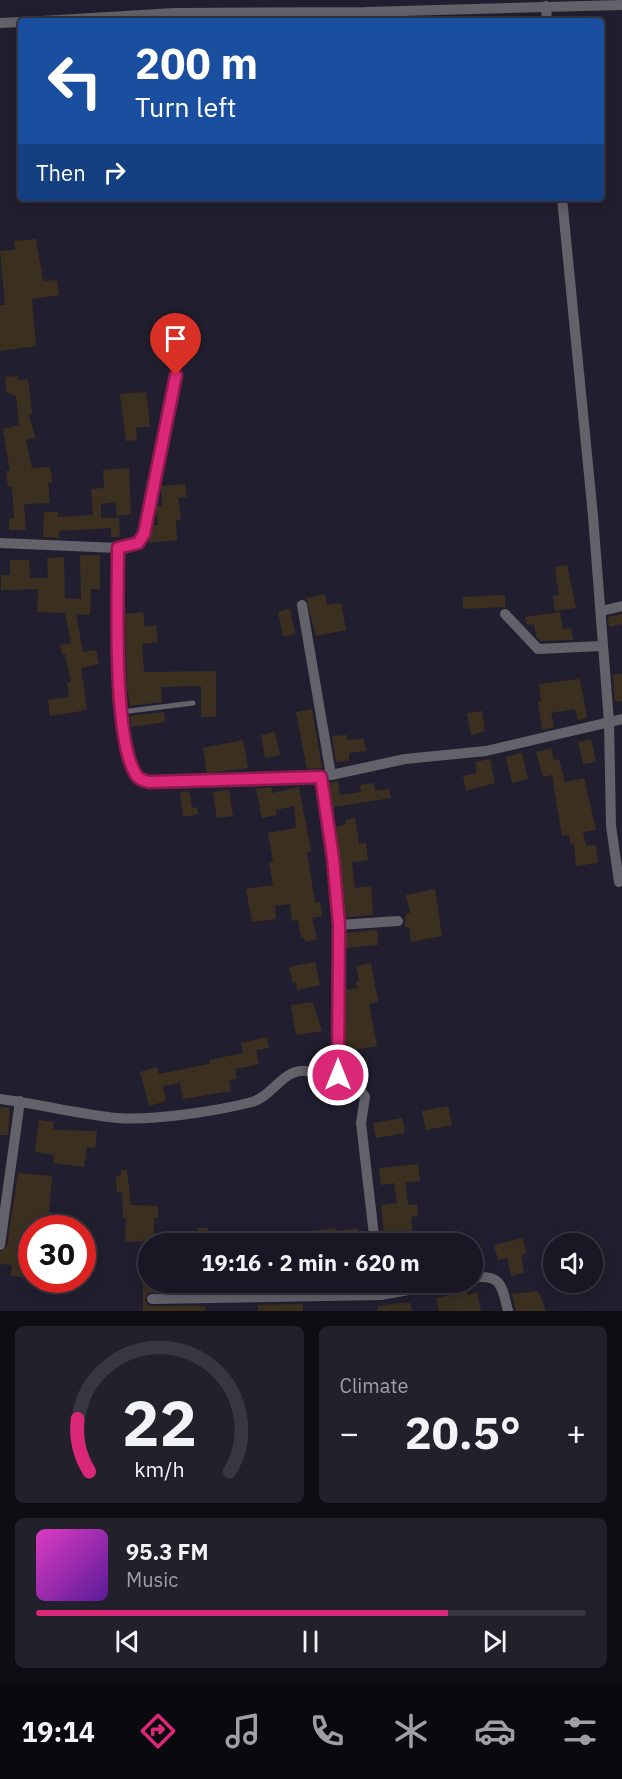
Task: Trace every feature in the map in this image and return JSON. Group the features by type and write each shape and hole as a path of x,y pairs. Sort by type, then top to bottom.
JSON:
{"street":[{"path":"92,18 174,13 366,12 622,5"},
{"path":"546,6 547,18"},
{"path":"0,23 18,22"},
{"path":"562,201 601,611 609,722 611,826 618,882"},
{"path":"0,543 118,548 138,543 144,534 176,375"},
{"path":"118,548 121,712 126,747 135,774 143,781 156,783 326,776 405,759 486,751 622,719"},
{"path":"302,604 326,776 339,925 338,1075"},
{"path":"601,611 622,606"},
{"path":"506,614 538,648 602,646"},
{"path":"339,925 398,921"},
{"path":"0,1099 118,1118 151,1118 252,1102 268,1094 294,1073 301,1071 338,1075 354,1082 365,1097 361,1123 374,1233"},
{"path":"0,1245 20,1101"},
{"path":"483,1277 492,1277 497,1280 508,1311"},
{"path":"152,1299 392,1293"}],"lane":[{"path":"121,712 193,703"}],"building":[{"path":"36,239 43,281 57,280 59,295 32,299 36,346 0,351 0,305 5,305 0,251 15,250 14,241"},
{"path":"18,376 19,380 28,379 32,414 29,415 35,438 26,440 32,468 50,467 52,483 48,483 50,503 24,504 26,530 9,530 9,519 14,518 12,487 8,487 6,471 10,471 3,429 19,425 16,396 6,392 5,377"},
{"path":"146,392 150,427 136,427 137,440 126,441 120,394"},
{"path":"129,468 131,514 117,516 115,502 101,504 101,518 119,518 120,537 111,537 111,528 59,531 59,538 43,537 44,512 58,512 58,517 93,515 91,489 104,488 103,470"},
{"path":"185,484 187,497 178,498 181,520 176,520 177,540 149,543 152,525 158,525 156,507 162,506 161,486"},
{"path":"80,555 100,555 100,589 91,589 90,615 76,614 83,652 96,650 99,664 81,668 87,710 50,716 48,700 69,697 67,682 71,682 65,654 62,654 60,645 71,643 65,613 37,612 38,589 1,590 1,575 10,575 10,560 29,560 30,578 48,578 47,558 64,557 65,598 81,599"},
{"path":"567,565 576,608 555,611 553,596 559,595 555,567"},
{"path":"325,594 327,605 341,603 346,630 316,636 306,598"},
{"path":"505,595 505,607 463,609 463,597"},
{"path":"290,609 295,634 283,636 278,612"},
{"path":"143,612 145,627 156,625 158,642 142,644 144,672 216,671 216,717 201,717 201,686 161,687 162,702 130,706 127,687 125,614"},
{"path":"560,612 563,629 571,628 573,640 541,641 536,636 534,624 527,625 525,617"},
{"path":"622,614 622,624 609,627 608,617"},
{"path":"622,674 622,701 615,702 613,675"},
{"path":"580,679 587,718 578,720 575,709 551,713 554,727 542,730 538,701 541,701 539,684"},
{"path":"312,709 322,768 307,769 296,712"},
{"path":"482,711 485,731 471,735 467,713"},
{"path":"164,712 165,722 131,727 130,716"},
{"path":"275,732 280,755 265,758 261,735"},
{"path":"347,735 347,740 364,739 366,751 349,753 349,761 336,762 332,736"},
{"path":"591,739 596,762 583,764 578,742"},
{"path":"243,740 248,768 207,773 203,748"},
{"path":"551,748 554,760 559,759 565,782 584,778 596,830 583,832 586,846 596,845 598,863 576,866 574,843 571,844 569,835 562,836 552,775 543,777 536,752"},
{"path":"522,753 528,779 512,783 506,757"},
{"path":"490,759 495,783 466,791 463,776 477,773 475,762"},
{"path":"338,781 340,795 361,792 360,785 374,783 375,791 389,789 391,798 333,807 329,783"},
{"path":"271,787 272,793 299,787 311,851 307,852 315,903 320,902 322,916 312,918 317,939 305,942 304,937 301,937 298,920 292,921 290,904 275,906 276,919 252,922 246,889 273,885 269,863 273,862 268,833 296,828 294,806 276,810 277,815 262,818 256,789"},
{"path":"229,790 233,816 217,818 213,792"},
{"path":"189,791 192,808 197,807 198,814 183,817 180,792"},
{"path":"355,818 359,844 366,843 368,860 352,862 355,888 371,886 373,915 346,917 336,827 345,825 345,820"},
{"path":"435,889 442,936 411,942 409,927 405,927 406,914 410,913 406,895"},
{"path":"377,930 378,945 346,948 346,933"},
{"path":"315,962 320,985 297,990 289,967"},
{"path":"371,963 378,1002 369,1004 377,1046 346,1051 346,990 357,988 356,982 359,981 356,966"},
{"path":"313,1002 322,1031 296,1035 291,1005"},
{"path":"267,1037 269,1048 256,1050 259,1064 235,1069 237,1079 229,1080 231,1091 183,1099 180,1083 163,1086 166,1101 149,1106 140,1072 157,1067 159,1074 209,1064 209,1060 243,1053 241,1043"},
{"path":"448,1106 452,1125 426,1130 422,1111"},
{"path":"0,1107 10,1108 8,1135 0,1135"},
{"path":"402,1118 405,1133 376,1138 373,1123"},
{"path":"39,1120 54,1122 53,1130 97,1131 95,1148 87,1147 84,1167 53,1163 54,1155 35,1152"},
{"path":"418,1164 420,1181 405,1182 408,1205 417,1204 418,1216 411,1217 413,1233 384,1233 381,1205 397,1203 394,1183 381,1185 379,1168"},
{"path":"121,1170 127,1170 131,1205 158,1206 158,1218 154,1218 154,1233 138,1233 138,1242 125,1242 126,1218 123,1218 122,1192 117,1192 116,1176 121,1176"},
{"path":"18,1173 52,1176 49,1212 52,1212 52,1215 18,1215 18,1277 11,1276 12,1265 0,1264 0,1252 7,1246"},
{"path":"198,1228 208,1228 208,1233 198,1233"},
{"path":"358,1228 359,1233 311,1233 311,1231"},
{"path":"523,1238 526,1253 521,1255 524,1273 511,1276 507,1258 498,1260 494,1245"},
{"path":"538,1291 546,1311 516,1311 512,1294"},
{"path":"143,1293 148,1293 145,1300 149,1306 205,1306 205,1311 143,1311"},
{"path":"462,1293 468,1295 477,1293 481,1311 439,1311 436,1298"},
{"path":"410,1303 412,1311 378,1311 378,1306"},
{"path":"303,1304 303,1311 258,1311 258,1305"}],"route":[{"path":"176,375 144,534 138,543 118,548 119,664 121,712 126,747 135,774 141,780 149,782 321,777 333,858 339,925 338,1075"}]}
